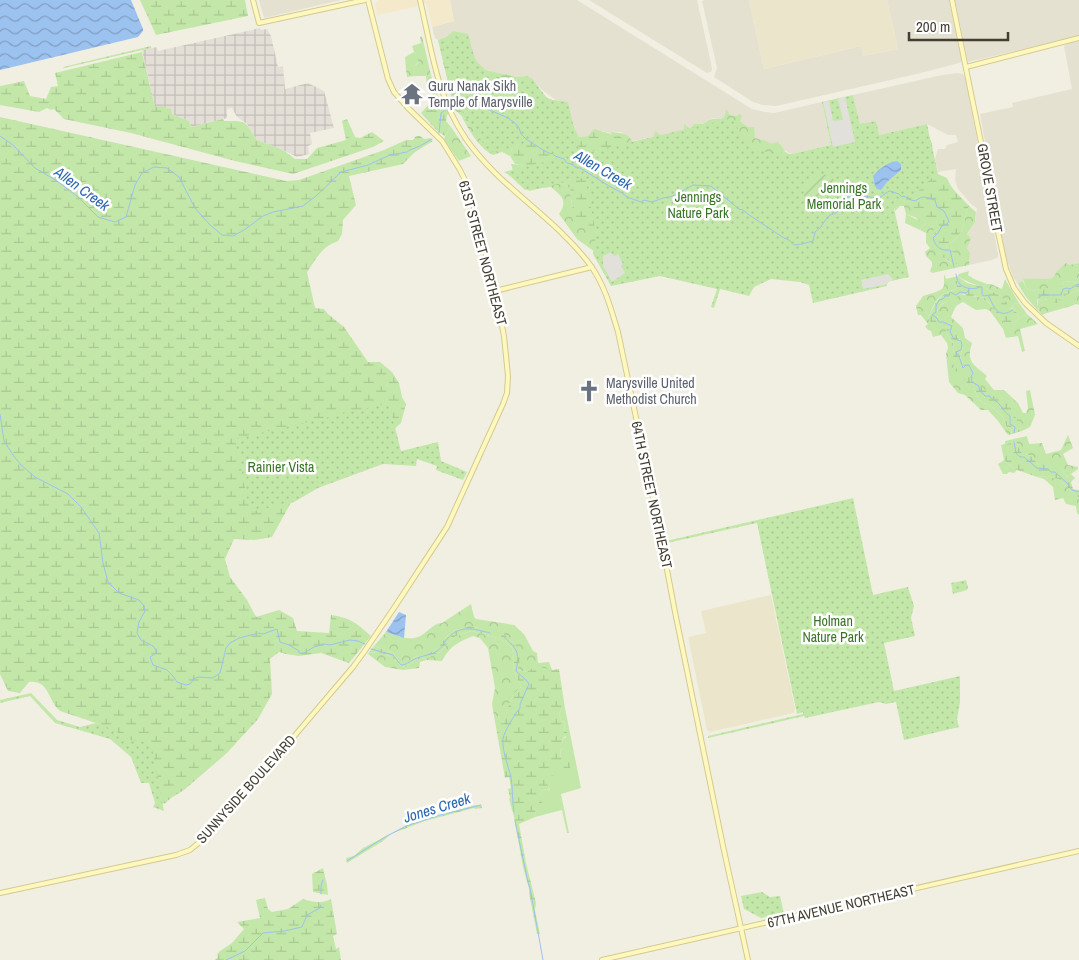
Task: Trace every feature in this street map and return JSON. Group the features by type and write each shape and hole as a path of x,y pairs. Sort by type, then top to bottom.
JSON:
{"street":[{"path":"253,0 259,23 367,0"},
{"name":"61ST STREET NORTHEAST","path":"367,0 388,79 394,92 442,141 466,182 495,291 505,344 508,376 507,393 503,404 447,527 418,572"},
{"name":"64TH STREET NORTHEAST","path":"420,0 437,77 445,101 468,141 498,175 573,244 592,268 603,287 611,309 618,332 748,960"},
{"name":"GROVE STREET","path":"952,0 1006,269 1014,288 1025,303 1039,317 1079,346"},
{"path":"966,67 1079,38"},
{"path":"495,291 592,268"},
{"name":"SUNNYSIDE BOULEVARD","path":"0,892 176,855 190,850 207,836 352,667 418,572"},
{"name":"67TH AVENUE NORTHEAST","path":"602,960 1079,851"}],"shaded area":[{"path":"259,0 341,0 264,18"},
{"path":"379,0 450,0 454,21 432,27 427,3 377,15 375,4"},
{"path":"450,0 577,0 752,109 774,113 822,102 831,145 792,154 767,141 755,138 748,127 736,116 730,115 725,111 724,117 721,119 713,118 703,124 695,124 691,129 685,126 684,130 633,141 621,132 610,133 602,131 579,137 562,104 542,90 532,78 526,76 517,77 486,70 475,60 453,31 446,37 438,40 435,38 432,27 454,21"},
{"path":"589,0 697,0 712,69 711,72 707,73"},
{"path":"749,0 764,69 861,46 863,56 898,49 887,0 949,0 962,58 959,63 921,73 776,106 763,105 753,102 714,77 717,68 702,1"},
{"path":"749,0 887,0 898,49 863,56 861,46 764,69"},
{"path":"955,0 1079,0 1079,36 968,62"},
{"path":"260,28 261,30 267,29 271,36 278,67 283,66 285,89 308,83 324,91 334,128 310,133 312,144 308,146 309,154 297,157 257,140 247,124 237,117 232,108 227,109 227,118 191,127 189,121 155,107 142,50 157,47 158,51"},
{"path":"1079,41 1079,263 1061,269 1053,278 1024,279 1018,284 1013,277 1005,254 980,114 1013,107 1012,103 1072,89 1064,46 1068,43"},
{"path":"958,73 963,74 966,79 998,254 998,257 992,260 969,265 970,253 967,248 967,235 975,222 977,208 958,189 955,180 956,169 938,172 935,159 938,149 945,149 947,145 958,142 956,135 948,135 927,124 879,135 860,124 853,95"},
{"path":"845,97 855,142 833,147 823,102 829,101 833,121 843,120 838,99"},
{"path":"611,252 615,256 618,254 625,273 612,282 603,266 603,256"},
{"path":"888,274 893,279 888,281 888,284 863,289 861,280"},
{"path":"771,595 795,708 794,713 710,732 707,730 688,637 706,633 701,611"}],"green space":[{"path":"140,0 245,0 248,16 156,35"},
{"path":"453,31 468,34 475,60 486,70 517,77 526,76 532,78 538,86 540,94 547,100 559,101 562,104 579,137 588,136 594,129 621,137 628,144 745,149 772,160 929,137 938,174 947,178 954,190 969,206 960,233 953,241 947,244 946,249 952,251 963,260 963,264 952,264 941,255 932,237 935,233 933,227 919,221 907,203 902,199 608,234 589,229 578,220 575,214 572,207 570,188 522,165 515,164 510,156 512,148 499,141 485,144 455,110 447,115 446,121 451,127 445,136 438,132 421,113 432,101 433,89 439,105 442,106 450,100 451,96 438,40 446,37"},
{"path":"468,35 475,58 485,71 507,79 532,79 547,98 568,102 580,154 733,118 746,145 769,153 781,150 783,156 831,145 822,102 853,95 860,124 876,121 879,135 927,124 937,173 915,194 894,208 909,277 887,282 887,286 813,303 809,285 800,282 771,279 754,287 749,296 720,289 714,308 711,307 717,289 660,276 611,286 593,254 596,233 585,177 529,191 520,182 504,172 561,158 542,149 533,142 489,153 477,132 464,115 448,76 443,46 438,42"},
{"path":"422,36 431,75 407,77 406,70 418,63 418,55 414,52 412,46 421,43 420,37"},
{"path":"151,46 151,48 63,67"},
{"path":"142,52 155,107 161,106 171,109 172,114 189,121 191,127 223,119 224,121 242,122 247,125 257,140 283,150 295,159 307,159 317,148 346,140 342,121 347,119 355,137 360,138 372,132 384,141 373,147 293,174 235,161 131,133 64,119 54,109 47,108 39,112 0,105 0,86 24,81 30,96 46,99 51,87 58,86 55,73"},
{"path":"414,52 419,55 418,62 406,70 405,57"},
{"path":"431,75 441,106 438,105 433,89 429,92 427,88 426,76"},
{"path":"726,109 730,115 736,116 740,114 742,116 740,121 748,127 754,127 755,138 770,143 777,142 785,152 792,155 676,177 610,133 626,134 635,146 652,144 655,131 664,138 684,130 684,124 691,129 694,124 703,124 709,120 721,119 724,117"},
{"path":"461,115 485,144 499,141 512,148 510,156 502,152 493,155 483,148 474,138"},
{"path":"0,117 286,181 299,180 384,150 406,140 413,140 416,136 424,139 430,138 433,141 415,152 403,164 349,176 356,205 343,220 342,234 338,241 323,250 307,272 315,308 324,309 344,327 368,362 380,362 392,372 399,383 402,397 406,404 401,423 391,432 293,499 272,537 255,540 234,539 225,559 230,577 247,600 256,617 279,610 293,618 297,631 329,633 331,615 343,617 353,622 371,636 349,663 321,653 299,656 279,652 270,659 272,694 258,719 227,753 184,790 164,804 157,797 138,758 102,729 99,724 60,711 45,687 36,682 29,682 20,693 8,691 0,674"},
{"path":"451,127 471,156 459,161 444,140"},
{"path":"511,164 522,165 570,188 572,207 608,234 595,252 577,239 559,214 563,202 558,193 551,187 525,190 506,172 513,171"},
{"path":"830,173 835,182 814,199 805,202 803,186 816,179 815,177"},
{"path":"902,199 909,205 917,218 906,214 904,206 900,206 895,211 894,207"},
{"path":"969,206 976,212 975,222 967,234 971,238 967,248 970,253 969,265 932,273 930,271 932,262 925,252 930,248 926,243 926,233 920,230 925,224 933,227 946,260 952,264 963,264 963,260 946,249 947,244 953,241 960,233"},
{"path":"906,214 925,224 920,230 905,223"},
{"path":"1066,263 1069,265 1079,263 1079,283 1064,281 1058,292 1039,289 1033,291 1026,288 1023,279 1053,278 1057,271"},
{"path":"969,271 968,275 987,284 983,287 970,283 958,276"},
{"path":"944,274 947,281 953,281 957,285 956,289 941,296 928,319 947,328 946,332 954,345 953,354 962,373 974,388 978,398 1003,417 1006,426 1011,429 1012,434 1008,435 988,410 981,410 965,395 958,393 949,382 946,354 947,343 941,335 933,337 931,331 925,326 928,324 921,315 918,315 916,306 923,296 942,289"},
{"path":"958,276 967,283 983,287 1001,296 1007,303 1008,308 1014,310 1017,314 1019,319 1012,323 1010,327 1000,318 985,298 973,296 969,298 965,294 960,294 951,302 946,302 937,311 937,316 955,324 954,331 963,346 960,356 963,364 972,368 972,378 990,394 1010,406 1022,431 1012,434 1011,429 1006,426 1003,417 978,398 974,388 969,387 962,373 954,371 954,345 946,332 947,328 942,324 938,326 928,319 938,300 956,289 957,285 953,281 947,281 946,279"},
{"path":"1005,279 1019,303 1014,304 1012,308 1007,308 1001,296 983,287 991,284 1002,289"},
{"path":"1023,281 1026,288 1033,291 1039,289 1037,302 1039,312 1018,284"},
{"path":"1064,281 1079,283 1079,291 1077,290 1059,299 1059,303 1053,303 1047,299 1040,301 1037,297 1039,289 1048,288 1058,291"},
{"path":"1077,290 1079,291 1079,305 1076,304 1042,315 1038,307 1038,299 1040,301 1059,299"},
{"path":"960,294 985,298 1003,321 1012,323 1027,314 1038,324 1020,329 1025,351 1022,352 1018,336 1006,338 1003,329 990,311 986,309 976,310 963,302 956,306 951,317 963,328 965,338 972,343 971,360 987,376 985,379 994,390 1004,390 1018,403 1023,413 1026,413 1028,408 1026,391 1030,390 1035,415 1030,427 1022,431 972,378 972,368 963,364 960,356 963,346 961,342 948,322 937,316 941,305"},
{"path":"1019,303 1027,314 1019,319 1016,311 1012,308 1014,304"},
{"name":"Rainier Vista","path":"389,403 401,451 438,442 441,461 467,472 463,480 436,470 437,466 417,459 416,466 383,464 318,488 294,502 250,512 235,439"},
{"path":"1068,435 1073,448 1063,454 1068,465 1078,467 1078,469 1067,477 1061,469 1039,465 1031,456 1022,453 1016,442 1005,444 1005,441 1027,436 1029,444 1042,443 1046,454 1061,450"},
{"path":"1016,442 1022,453 1031,456 1039,465 1048,463 1061,469 1067,477 1071,474 1075,478 1071,482 1073,489 1079,490 1079,498 1058,479 1047,476 1037,477 1009,465 1004,460 1001,445"},
{"path":"1004,460 1017,470 1014,473 1003,474 998,464"},
{"path":"1047,476 1058,479 1079,498 1079,515 1076,506 1066,504 1063,498 1055,500 1053,487 1044,479 1037,477"},
{"name":"Holman Nature Park","path":"853,498 873,595 908,587 914,606 911,618 915,636 884,643 894,691 960,676 960,702 957,719 959,727 904,740 896,702 886,704 879,702 805,718 804,716 708,738 708,736 803,714 803,712 797,714 757,523 667,543 666,541"},
{"path":"966,580 967,590 953,594 951,583"},
{"path":"471,604 476,619 514,625 524,634 533,651 537,653 538,663 549,662 552,670 527,672 518,670 516,646 503,634 471,626 456,630 447,636 438,649 426,655 415,657 406,664 401,664 393,653 374,646 386,632 406,638 418,637"},
{"path":"471,626 503,633 516,646 520,658 518,670 527,672 536,666 552,670 559,669 565,708 559,713 561,720 564,722 565,728 563,730 568,733 562,740 563,744 567,743 568,746 561,749 560,753 561,757 570,763 571,766 567,772 556,767 555,775 549,777 546,781 550,791 546,789 542,791 540,796 542,803 536,806 535,817 519,824 536,903 535,910 540,934 537,934 509,799 508,789 511,788 509,777 505,778 494,716 498,716 503,724 511,699 521,687 513,670 512,648 501,639 472,631 456,636 440,652 427,658 416,660 406,667 401,666 387,655 369,652 374,646 393,653 401,664 406,664 415,657 426,655 437,649 447,636 456,630"},
{"path":"472,631 501,639 512,648 513,670 521,687 511,699 503,725 498,716 494,716 492,704 495,688 488,648 480,638 473,636 455,645 442,661 426,660 420,662 419,668 403,670 385,667 368,654 369,652 387,655 401,666 406,667 416,660 427,658 440,652 456,636"},
{"path":"31,693 57,720 80,727 96,723 114,730 130,740 151,743 164,811 153,807 155,803 149,783 141,783 131,757 110,739 55,723 30,696 0,703 0,700"},
{"path":"565,708 581,788 561,794 569,833 567,833 562,810 535,817 536,806 542,791 546,789 549,791 550,789 546,781 561,757 561,749 567,744 563,744 562,740 566,737 563,730 565,728 559,713"},
{"path":"481,805 482,808 474,808 425,821 391,834 347,863 346,858 354,856 363,848 410,824"},
{"path":"323,868 328,895 313,892 312,874"},
{"path":"762,892 770,897 780,896 784,914 761,918 744,909 741,896"},
{"path":"265,898 268,909 272,912 288,909 303,899 324,902 331,899 337,934 333,936 336,949 339,947 341,960 215,960 218,957 217,954 232,943 244,929 237,922 260,918 256,900"}],"water":[{"path":"0,0 131,0 143,31 138,37 0,70"},
{"path":"897,161 901,164 901,170 881,190 877,189 873,176 884,166"},
{"path":"399,612 406,615 404,638 386,632"}],"waterway":[{"name":"Allen Creek","path":"449,105 453,97 460,97 508,118 515,123 526,139 543,150 564,159 567,163 580,168 627,197 641,202 644,200 652,202 670,197 693,185 711,186 739,209 794,245 813,241 815,232 830,215 839,210 847,198 852,196 875,198 890,191 915,201 923,197 929,198 935,200 937,207 944,211 949,221 942,226 933,238 939,248 950,250 954,267"},
{"name":"Allen Creek","path":"439,133 441,113 447,109"},
{"name":"Allen Creek","path":"0,136 13,145 35,168 57,181 78,197 98,217 115,222 126,217 135,185 142,173 154,167 167,168 179,177 195,208 209,224 222,235 233,236 263,216 303,206 341,172 368,165 390,155 407,152 432,139"},
{"name":"Allen Creek","path":"956,274 958,282 963,287 972,289 982,287 982,295 988,295 994,307 1000,313 1008,313 1013,310"},
{"name":"Allen Creek","path":"1038,298 1042,295 1061,295 1063,289 1070,289 1079,285"},
{"path":"969,288 966,293 960,292 956,295 950,292 949,296 939,300 936,312 932,315 939,322 952,326 950,332 954,339 961,341 961,350 956,352 963,368 969,365 973,373 971,377 972,382 979,386 979,389 985,396 990,396 998,402 1010,416 1010,424 1015,427 1014,433"},
{"name":"Jones Creek","path":"0,414 4,441 21,465 35,477 68,494 81,507 99,533 108,582 119,593 139,600 144,606 145,611 139,622 137,633 141,640 153,646 156,650 156,653 150,657 153,665 167,670 177,682 186,685 190,684 195,678 212,678 216,676 220,673 226,648 230,643 239,638 259,633 263,634 277,629 280,642 289,645 299,651 299,653 304,653 324,644 330,645 350,640 365,644"},
{"path":"1014,442 1016,453 1020,457 1024,457 1037,468 1055,472 1072,490 1079,492"},
{"name":"Jones Creek","path":"371,649 393,655 403,665 437,651 452,634 462,629 490,633"},
{"name":"Jones Creek","path":"503,636 512,644 516,651 518,659 516,671 529,684 520,708 503,739 504,753 511,777 514,812"},
{"name":"Jones Creek","path":"347,861 406,826 481,805"},
{"path":"515,821 543,960"},
{"name":"Jones Creek","path":"321,894 323,880"},
{"name":"Jones Creek","path":"226,960 245,951 263,933 302,927 307,915 320,908 321,905"}],"place":[{"name":"Guru Nanak Sikh Temple of Marysville","path":"412,94"},
{"name":"Marysville United Methodist Church","path":"589,391"}],"park label":[{"name":"Jennings Memorial Park","path":"844,196"},
{"name":"Jennings Nature Park","path":"698,206"}]}
